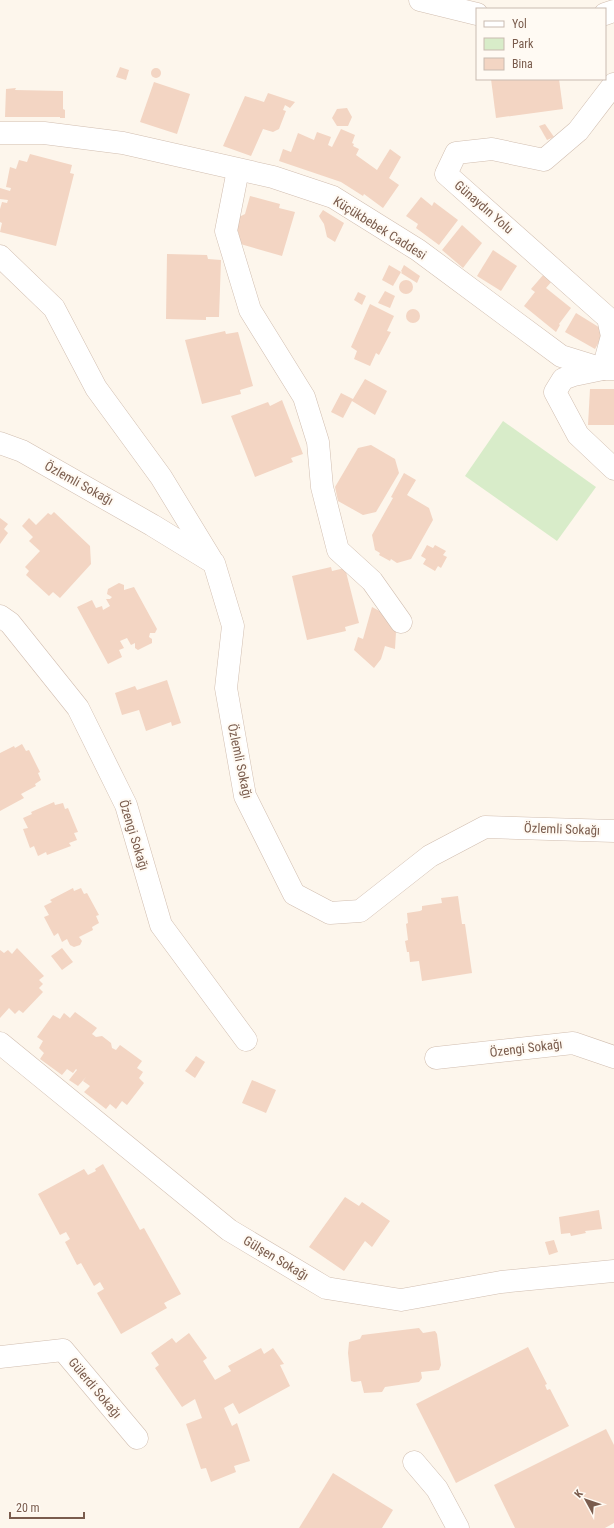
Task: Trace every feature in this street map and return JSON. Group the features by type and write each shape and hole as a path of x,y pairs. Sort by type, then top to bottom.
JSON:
{"street":[{"path":"420,0 476,14"},
{"name":"Günaydın Yolu","path":"609,369 612,336 608,318 446,174 456,153 492,149 544,160 578,131 614,84"},
{"name":"Küçükbebek Caddesi","path":"0,133 44,133 123,143 273,177 333,197 418,250 561,356 609,369"},
{"path":"238,170 226,231 250,310 304,398 318,442 322,487 338,550 372,582 401,622"},
{"path":"0,256 54,308 96,388 161,477 214,563"},
{"path":"609,369 574,375 563,379 555,392 578,436 614,469"},
{"name":"Özlemli Sokağı","path":"0,443 22,451 152,524 214,563 233,626 226,688 244,796 294,894 330,912 360,911 430,856 485,827 614,831"},
{"name":"Özengi Sokağı","path":"0,616 10,623 78,708 126,804 161,925 246,1040"},
{"name":"Özengi Sokağı","path":"436,1058 573,1042 614,1057"},
{"name":"Gülşen Sokağı","path":"0,1043 229,1230 326,1288 401,1300 501,1282 614,1271"},
{"name":"Gülerdi Sokağı","path":"0,1357 63,1350 137,1438"},
{"path":"414,1462 437,1489 458,1528"}],"green space":[{"path":"503,421 596,487 557,541 465,476"}],"building":[{"path":"120,67 129,70 126,80 116,77"},
{"path":"154,68 158,68 160,69 160,77 154,78 151,75 151,71"},
{"path":"491,80 559,80 563,109 496,118"},
{"path":"154,82 190,94 177,134 140,122"},
{"path":"16,88 15,90 63,91 63,109 65,110 65,118 5,117 6,89"},
{"path":"268,93 295,102 290,108 285,105 283,110 286,111 279,129 273,132 263,129 251,156 223,146 245,96 264,102"},
{"path":"347,108 352,117 348,126 337,126 332,118 337,109"},
{"path":"545,124 554,137 547,140 539,126"},
{"path":"341,129 355,135 352,143 354,144 353,146 359,149 356,155 377,170 390,149 401,157 389,178 399,185 383,208 364,194 363,196 341,182 279,161 283,149 291,152 298,133 314,140 317,132 331,137 328,145 332,147"},
{"path":"30,154 72,165 70,173 74,174 56,246 0,232 2,223 0,222 0,209 2,202 7,203 8,200 0,199 0,188 10,191 11,188 6,187 10,167 16,169 19,160 27,162"},
{"path":"250,196 280,204 279,208 295,212 282,256 237,243 239,234 235,226 237,218 245,214"},
{"path":"421,197 432,206 434,202 458,220 439,245 416,228 418,224 406,216"},
{"path":"323,210 344,223 335,242 327,237 324,224 319,216"},
{"path":"462,225 482,243 463,268 442,250"},
{"path":"493,250 517,266 501,291 477,276"},
{"path":"167,254 207,255 208,259 221,260 219,317 206,317 206,320 166,319"},
{"path":"389,265 401,272 393,286 382,280"},
{"path":"404,265 420,276 417,283 401,273"},
{"path":"544,274 552,281 546,288 571,308 559,324 560,325 556,332 524,306 535,292 531,289"},
{"path":"403,280 409,280 413,284 413,290 409,294 403,294 399,290 399,284"},
{"path":"385,291 395,296 390,308 378,303"},
{"path":"358,292 366,296 362,305 354,300"},
{"path":"370,304 394,316 387,331 391,332 379,355 376,353 370,366 354,359 357,351 351,347"},
{"path":"410,309 416,309 420,313 420,319 416,323 410,323 406,319 406,313"},
{"path":"576,313 605,331 595,349 565,332"},
{"path":"225,331 226,334 238,332 253,386 240,390 241,394 202,404 185,340"},
{"path":"365,379 387,391 375,415 352,401 343,418 331,412 341,393 353,399"},
{"path":"590,389 614,389 614,425 588,425"},
{"path":"282,400 303,454 291,458 293,462 255,477 231,416 268,402 270,406"},
{"path":"371,445 395,459 399,473 376,512 363,515 338,501 335,487 358,448"},
{"path":"404,473 416,480 407,495 429,508 433,520 411,559 397,563 391,559 390,561 379,555 380,553 375,550 372,535 393,498 391,497"},
{"path":"54,512 90,546 91,564 60,598 53,592 49,596 26,575 29,571 25,567 40,551 29,541 33,537 22,526 29,518 36,525 48,513 51,515"},
{"path":"0,518 8,524 4,529 8,533 0,544"},
{"path":"427,545 433,548 435,545 446,551 443,555 447,557 441,568 438,566 435,571 423,564 426,559 421,556"},
{"path":"331,567 332,571 345,568 359,623 345,627 346,631 307,640 292,576"},
{"path":"119,583 124,585 124,590 134,587 157,629 155,633 150,633 149,637 152,639 152,643 138,650 135,648 135,643 131,645 127,638 120,641 124,648 119,650 122,657 108,664 77,607 92,600 96,608 102,606 103,610 110,606 106,599 110,599 112,597 107,594 108,589"},
{"path":"372,607 387,615 396,632 395,649 385,646 381,659 374,668 354,650 358,637 363,639"},
{"path":"167,680 181,723 172,726 171,722 146,731 139,710 122,715 115,693 135,686 137,690"},
{"path":"22,744 26,751 29,750 40,772 38,773 41,780 35,784 36,786 21,794 24,798 0,811 0,753"},
{"path":"54,802 55,805 63,803 65,809 68,808 78,832 74,833 77,840 69,843 71,846 47,855 46,852 38,856 34,846 30,848 23,829 28,828 23,818 32,814 31,812"},
{"path":"73,888 74,891 81,888 84,894 87,893 99,915 96,916 99,923 92,927 93,930 79,937 82,941 80,945 74,947 70,945 67,939 62,942 58,933 54,936 44,917 49,915 44,906 52,902 50,900"},
{"path":"458,896 462,924 465,924 472,973 422,981 419,961 410,962 409,952 407,952 405,941 408,940 406,924 408,923 407,913 420,911 422,910 422,906 442,903 441,898"},
{"path":"17,948 44,976 39,980 43,984 39,988 43,992 23,1013 19,1010 15,1014 9,1008 0,1018 0,950 4,953 8,950 12,954"},
{"path":"62,948 73,962 62,970 51,956"},
{"path":"75,1012 97,1028 92,1034 96,1037 102,1036 111,1043 112,1048 116,1050 120,1045 142,1061 137,1068 143,1072 139,1078 144,1083 127,1105 122,1101 116,1109 110,1104 106,1109 84,1092 90,1086 83,1081 86,1077 78,1086 69,1080 77,1070 76,1069 73,1073 67,1069 62,1075 40,1059 44,1053 39,1048 43,1041 37,1037 53,1015 60,1019 64,1013 70,1018"},
{"path":"196,1056 205,1062 195,1078 185,1071"},
{"path":"252,1080 276,1090 266,1113 242,1103"},
{"path":"103,1164 140,1230 144,1228 181,1294 164,1303 167,1308 121,1334 97,1293 104,1289 100,1282 94,1286 81,1263 77,1265 65,1242 70,1239 66,1232 60,1235 38,1194 84,1169 88,1175 96,1171 95,1169"},
{"path":"345,1197 359,1206 362,1202 390,1221 372,1247 365,1241 344,1271 309,1247"},
{"path":"599,1210 602,1229 585,1231 586,1233 571,1236 570,1233 561,1234 559,1217"},
{"path":"554,1240 558,1252 549,1255 545,1242"},
{"path":"419,1328 423,1333 435,1331 437,1334 441,1365 439,1370 421,1372 422,1378 419,1382 385,1387 382,1392 364,1393 361,1381 351,1381 348,1353 349,1342 360,1339 362,1335"},
{"path":"189,1333 207,1358 203,1361 215,1380 231,1371 228,1366 261,1348 264,1354 273,1348 284,1364 280,1365 290,1386 239,1414 233,1403 224,1408 232,1426 237,1423 250,1461 234,1466 236,1472 211,1482 206,1468 201,1469 186,1424 202,1418 195,1399 182,1407 155,1368 159,1365 151,1353 172,1338 176,1343"},
{"path":"528,1347 547,1384 545,1385 547,1390 550,1389 569,1426 456,1483 416,1404"},
{"path":"606,1429 614,1445 614,1523 605,1528 515,1528 494,1485"},
{"path":"333,1473 393,1510 382,1528 299,1528"}]}
